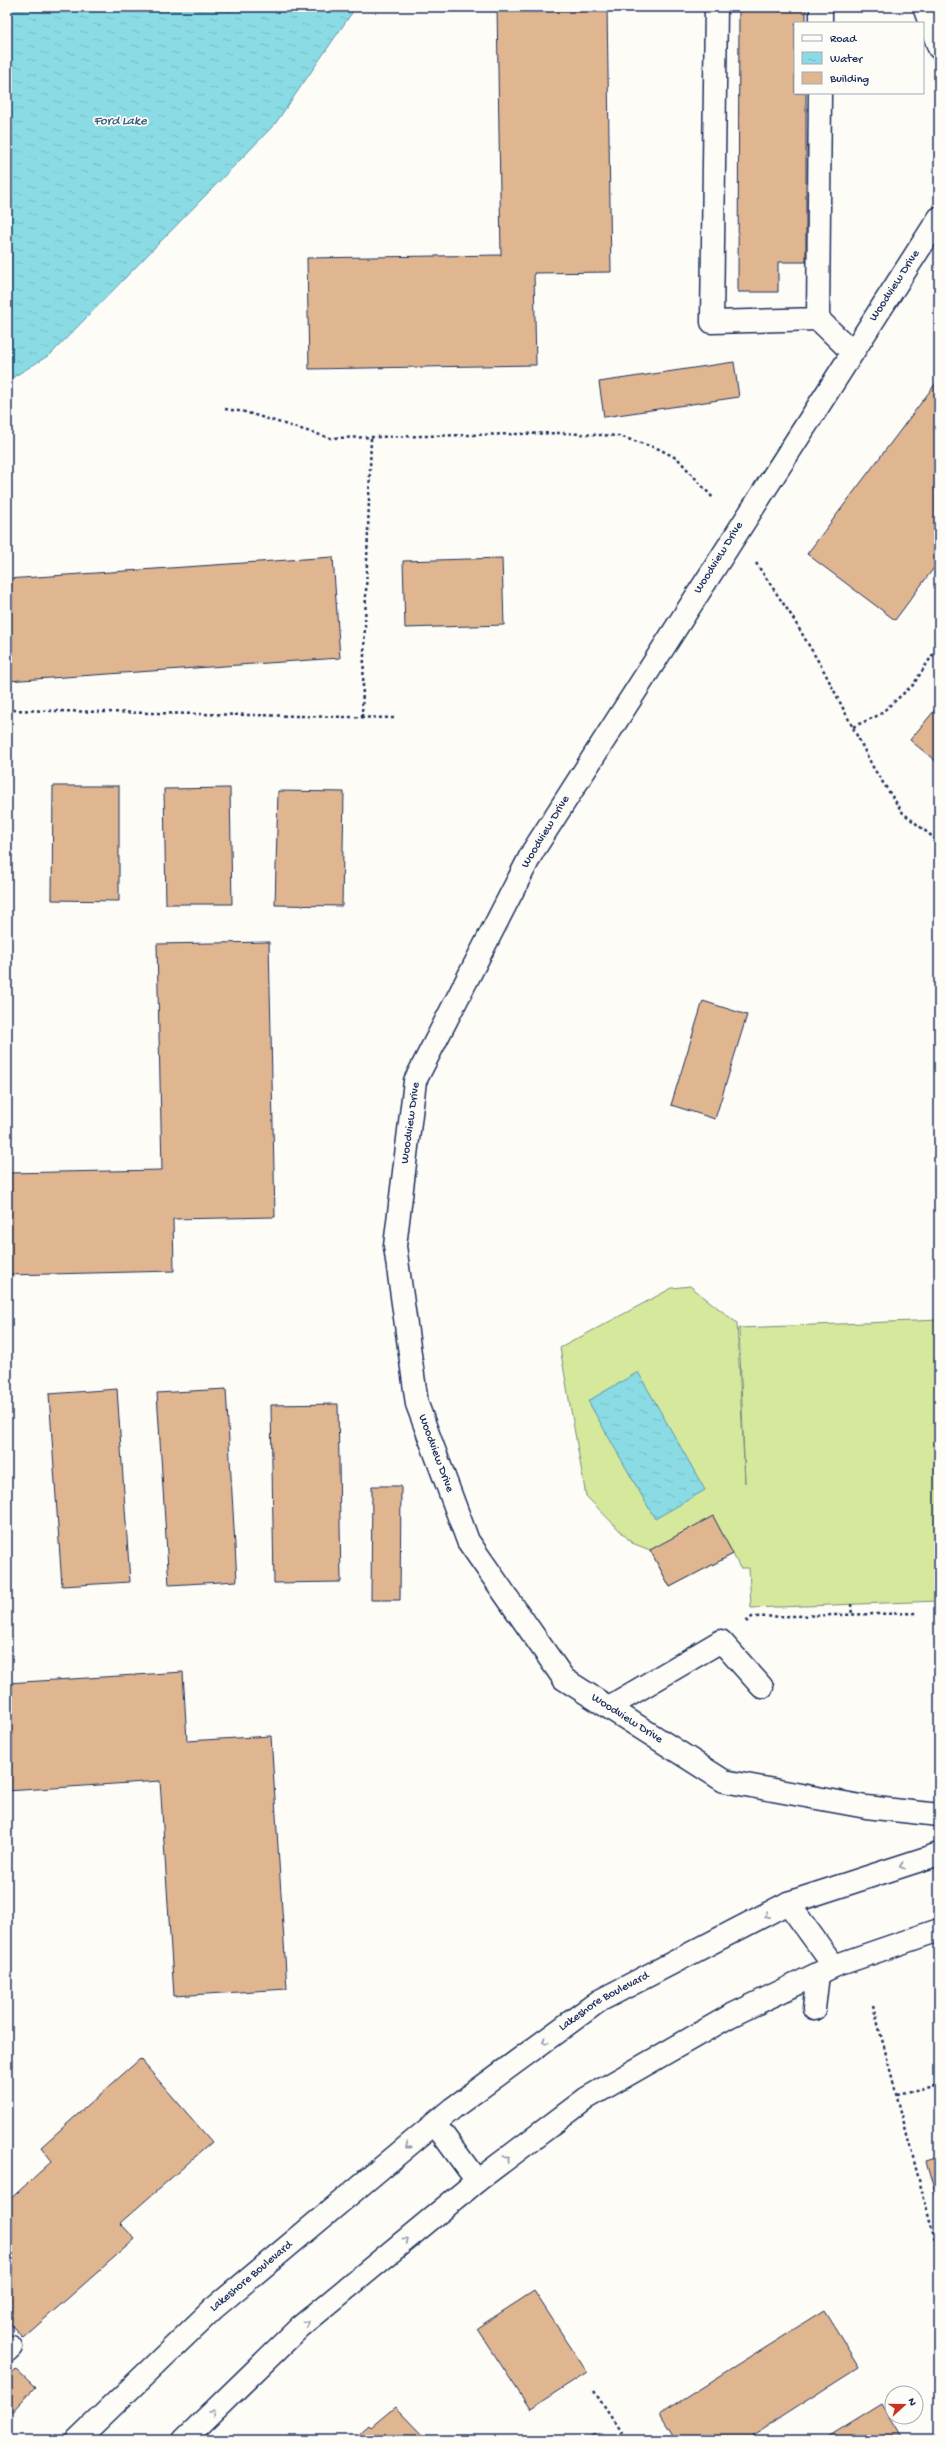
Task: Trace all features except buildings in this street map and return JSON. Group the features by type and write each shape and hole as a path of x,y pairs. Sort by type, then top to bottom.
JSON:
{"street":[{"path":"716,7 712,322 818,318"},
{"path":"821,7 821,22"},
{"path":"924,7 939,48"},
{"path":"820,94 818,318 852,352"},
{"name":"Woodview Drive","path":"936,229 852,352 533,851 415,1081 395,1246 417,1404 468,1541 564,1679 724,1781 866,1806 939,1815"},
{"path":"609,1707 721,1641 762,1687"},
{"name":"Lakeshore Boulevard","path":"77,2440 213,2309 435,2124 599,2001 788,1903 939,1854"},
{"path":"788,1903 826,1970 814,2009"},
{"path":"184,2440 300,2327 477,2181 587,2098 730,2016 826,1970 939,1930"},
{"path":"435,2124 477,2181"}],"path":[{"path":"225,410 245,412 330,438 562,433 620,436 659,449 678,459 713,498"},
{"path":"362,717 371,438"},
{"path":"756,562 791,615 853,727 874,770 903,813 939,842"},
{"path":"853,727 879,715 913,685 939,645"},
{"path":"7,710 396,718"},
{"path":"851,1604 852,1615"},
{"path":"752,1617 918,1613"},
{"path":"873,2005 939,2256"},
{"path":"897,2094 939,2084"},
{"path":"594,2391 626,2440"}],"green space":[{"path":"690,1286 737,1323 745,1483 739,1328 939,1320 939,1601 751,1608 749,1568 740,1568 733,1554 670,1587 650,1550 632,1543 586,1496 560,1348 672,1288"}],"water":[{"name":"Ford Lake","path":"7,7 356,7 275,124 51,354 7,381"},
{"path":"638,1372 705,1490 655,1519 588,1401"}]}
